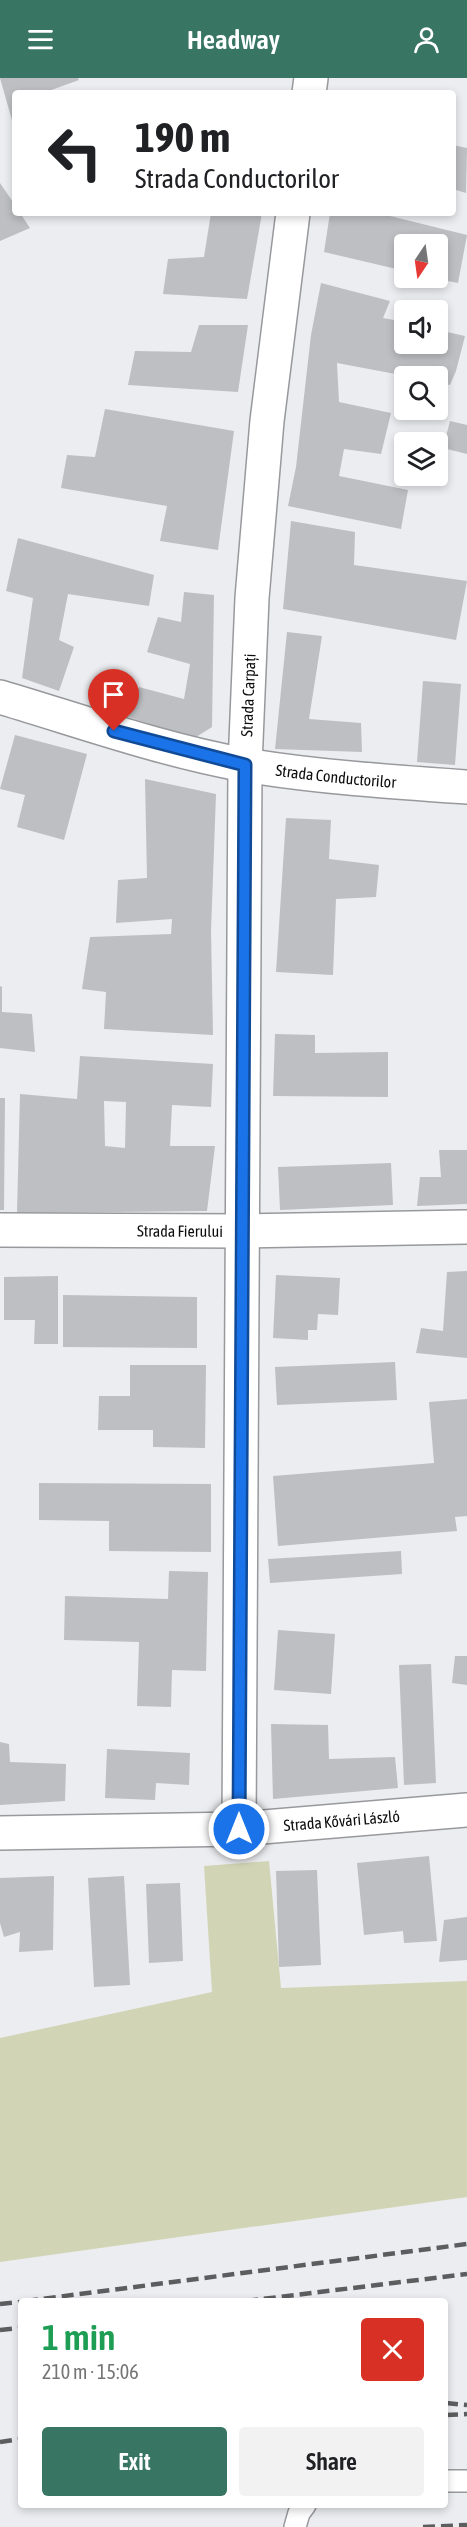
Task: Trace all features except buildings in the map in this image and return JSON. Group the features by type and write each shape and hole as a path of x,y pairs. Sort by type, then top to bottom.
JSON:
{"street":[{"name":"Strada Carpați","path":"239,1829 245,765 252,598 267,421 293,216"},
{"name":"Strada Conductorilor","path":"0,697 159,744 245,765 385,781 467,787"},
{"name":"Strada Fierului","path":"0,1230 243,1231 467,1227"},
{"name":"Strada Kővári László","path":"0,1833 239,1829 467,1810"}],"lane":[{"path":"448,2481 467,2481"},
{"path":"295,2527 302,2508"}],"green space":[{"path":"269,1861 281,1988 467,1981 467,2197 0,2262 0,2038 212,1992 204,1866"}],"railway":[{"path":"49,2298 467,2244"},
{"path":"271,2298 467,2274"},
{"path":"0,2304 18,2302"},
{"path":"0,2330 18,2328"},
{"path":"448,2403 467,2405"},
{"path":"448,2415 467,2414"},
{"path":"0,2442 18,2439"},
{"path":"423,2527 467,2525"}],"route":[{"path":"114,731 245,765 239,1829"}]}
